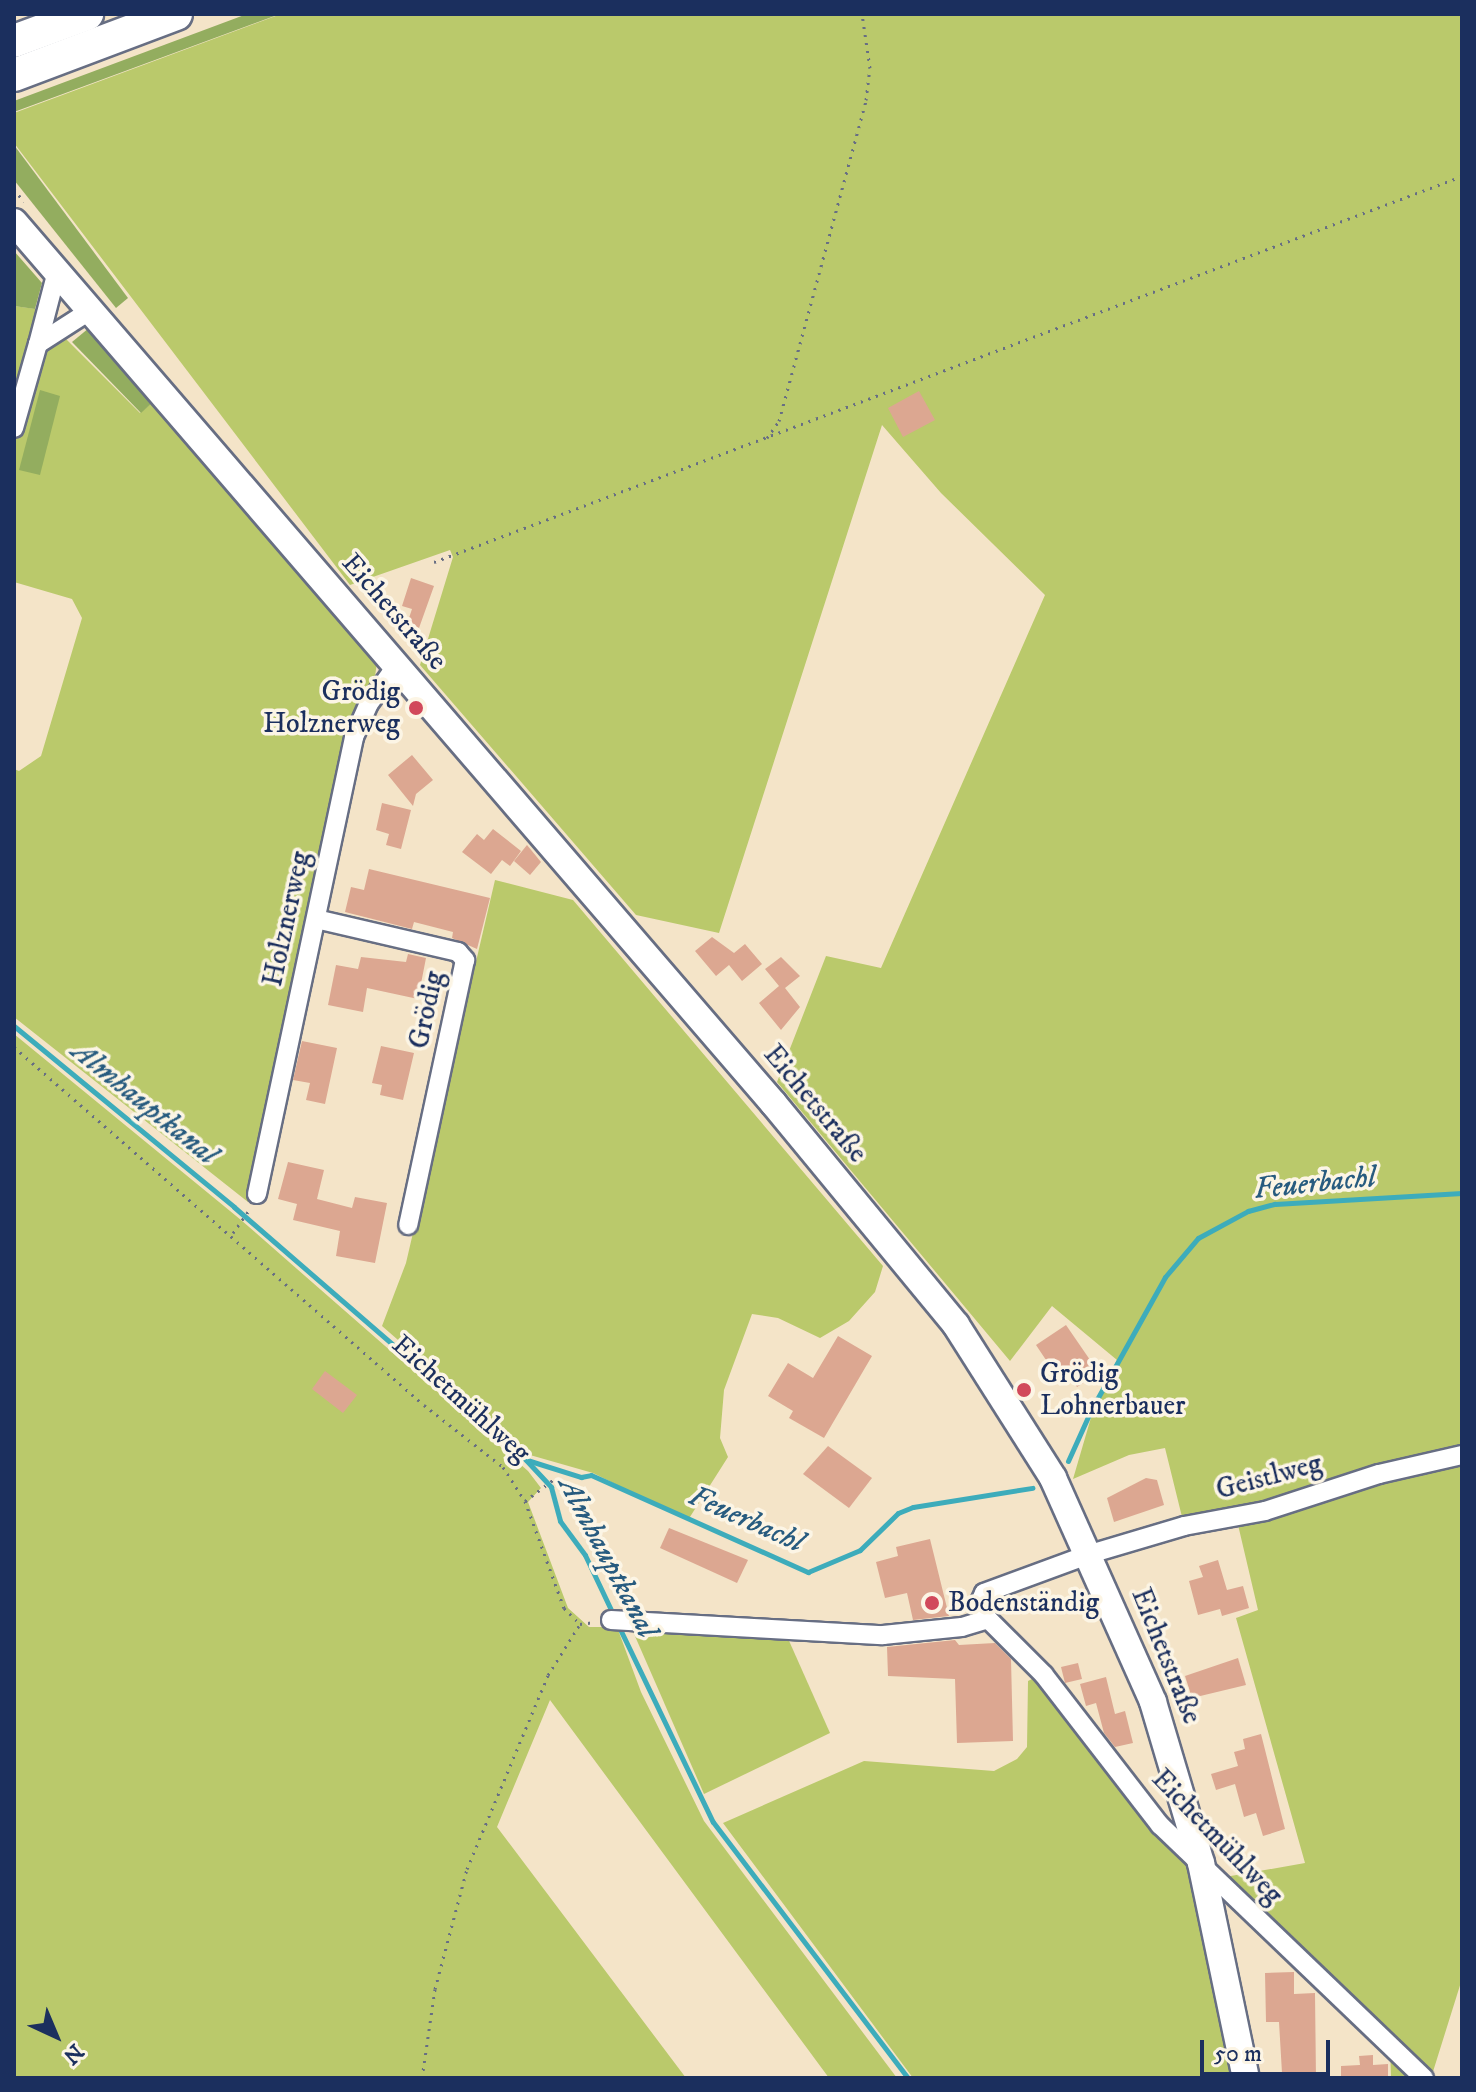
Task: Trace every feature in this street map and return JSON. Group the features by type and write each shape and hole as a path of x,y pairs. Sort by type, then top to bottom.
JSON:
{"highway":[{"path":"14,41 87,14"},
{"path":"14,75 176,14"}],"main road":[{"name":"Eichetstraße","path":"22,216 57,271 825,1164 956,1325 1053,1478 1090,1554 1153,1702 1201,1863 1246,2078"}],"street":[{"path":"14,428 57,271"},
{"path":"38,344 91,310"},
{"name":"Holznerweg","path":"256,1199 354,737 368,705 397,665"},
{"name":"Grödig","path":"316,919 458,952 465,960 408,1225"},
{"name":"Geistlweg","path":"1090,1554 1184,1526 1265,1511 1379,1474 1462,1455"},
{"path":"618,1620 883,1635 962,1627 988,1619 978,1606 984,1593 1090,1554"},
{"name":"Eichetmühlweg","path":"988,1619 1044,1675 1160,1825 1424,2078"}],"path":[{"path":"767,438 779,421 866,100 870,68 862,14"},
{"path":"434,562 1462,176"},
{"path":"14,189 22,216"},
{"name":"Eichetmühlweg","path":"14,1047 233,1233 424,1405 503,1467 525,1501 552,1583 564,1608 580,1624"},
{"path":"233,1233 256,1199"},
{"path":"525,1501 553,1480"},
{"path":"422,2078 435,1989 467,1869 548,1675 580,1624 618,1620"}],"green space":[{"path":"247,14 280,14 14,112 14,101"},
{"path":"281,14 1462,14 1462,1979 1431,2078 1391,2078 1390,2045 1225,1877 1305,1863 1236,1618 1258,1610 1235,1512 1183,1521 1165,1448 1129,1455 1073,1479 1095,1404 1117,1360 1052,1306 1010,1361 777,1082 826,956 881,968 1045,595 941,493 882,425 719,933 636,915 420,665 453,557 450,550 350,585 14,143 14,113"},
{"path":"14,145 128,298 116,308 14,180"},
{"path":"14,251 42,283 35,309 14,306"},
{"path":"14,306 36,309 140,413 154,401 377,662 374,684 354,719 248,1202 14,1017 14,769 19,771 41,756 82,618 72,599 14,582"},
{"path":"89,328 154,401 141,413 72,342"},
{"path":"40,390 60,396 40,475 19,470"},
{"path":"495,880 573,900 883,1266 875,1292 849,1321 820,1338 778,1318 752,1314 724,1390 720,1438 728,1457 688,1520 593,1473 530,1455 382,1326 406,1263"},
{"path":"14,1034 241,1220 528,1471 541,1488 528,1502 568,1608 589,1627 617,1627 641,1692 704,1821 897,2078 829,2078 550,1700 497,1827 686,2078 14,2078"},
{"path":"631,1627 786,1634 830,1733 704,1794"},
{"path":"1036,1677 1191,1869 1238,2078 913,2078 723,1823 864,1761 994,1771 1017,1759 1027,1747 1028,1681"}],"building":[{"path":"919,391 935,420 903,437 888,408"},
{"path":"411,578 434,586 419,628 407,624 412,609 402,606"},
{"path":"412,755 433,780 416,794 413,806 388,775"},
{"path":"382,803 411,810 401,849 386,845 389,834 376,830"},
{"path":"493,829 521,851 510,866 502,860 491,874 462,852 477,834 484,840"},
{"path":"527,845 541,862 530,875 514,861"},
{"path":"369,869 490,898 477,949 452,938 453,932 414,922 412,929 345,912 351,887 364,890"},
{"path":"712,937 734,953 745,944 762,964 742,981 729,965 716,976 695,951"},
{"path":"408,954 426,958 418,999 367,988 363,1012 328,1005 336,965 358,969 361,957 406,962"},
{"path":"781,957 800,976 785,988 800,1007 781,1030 759,1003 779,986 765,969"},
{"path":"302,1041 337,1048 325,1104 306,1100 310,1083 293,1080"},
{"path":"381,1046 414,1053 403,1100 380,1095 382,1085 372,1083"},
{"path":"288,1162 324,1170 317,1199 352,1208 355,1197 387,1203 375,1263 336,1256 340,1231 293,1220 297,1204 278,1199"},
{"path":"1066,1325 1099,1373 1077,1387 1069,1375 1060,1381 1036,1345"},
{"path":"838,1336 872,1356 824,1438 789,1418 793,1411 768,1396 788,1363 813,1378"},
{"path":"325,1371 357,1395 343,1413 312,1389"},
{"path":"828,1446 872,1478 849,1508 803,1474"},
{"path":"1146,1478 1157,1480 1164,1505 1114,1522 1107,1498"},
{"path":"669,1528 748,1560 737,1583 660,1548"},
{"path":"930,1539 949,1616 913,1620 907,1593 885,1598 876,1562 898,1556 896,1547"},
{"path":"1218,1560 1227,1590 1243,1586 1249,1608 1222,1616 1220,1609 1198,1615 1189,1581 1203,1577 1199,1566"},
{"path":"955,1640 959,1645 995,1643 1011,1659 1013,1741 957,1743 955,1679 888,1676 887,1647"},
{"path":"1238,1658 1246,1685 1192,1698 1185,1676"},
{"path":"1078,1663 1082,1679 1065,1683 1061,1667"},
{"path":"1106,1677 1115,1714 1125,1711 1133,1743 1115,1747 1104,1733 1096,1703 1086,1706 1080,1684"},
{"path":"1261,1734 1285,1829 1263,1836 1256,1813 1244,1817 1235,1784 1216,1790 1211,1774 1238,1766 1234,1752 1245,1749 1243,1739"},
{"path":"1294,1972 1294,1994 1315,1993 1316,2078 1282,2073 1279,2022 1266,2022 1265,1973"},
{"path":"1373,2055 1373,2065 1388,2064 1388,2078 1341,2078 1341,2066 1360,2065 1359,2056"}],"waterway":[{"name":"Almhauptkanal","path":"14,1026 234,1207 526,1460 551,1487 560,1521 585,1555 613,1614"},
{"name":"Feuerbachl","path":"1068,1461 1091,1410 1165,1277 1198,1238 1248,1211 1275,1204 1462,1193"},
{"name":"Feuerbachl","path":"527,1460 581,1477 591,1475 808,1572 860,1550 898,1513 913,1507 1032,1488"},
{"name":"Almhauptkanal","path":"619,1627 713,1822 908,2078"}],"place":[{"name":"Grödig Holznerweg","path":"416,708"},
{"name":"Grödig Lohnerbauer","path":"1024,1390"},
{"name":"Bodenständig","path":"932,1603"}]}
